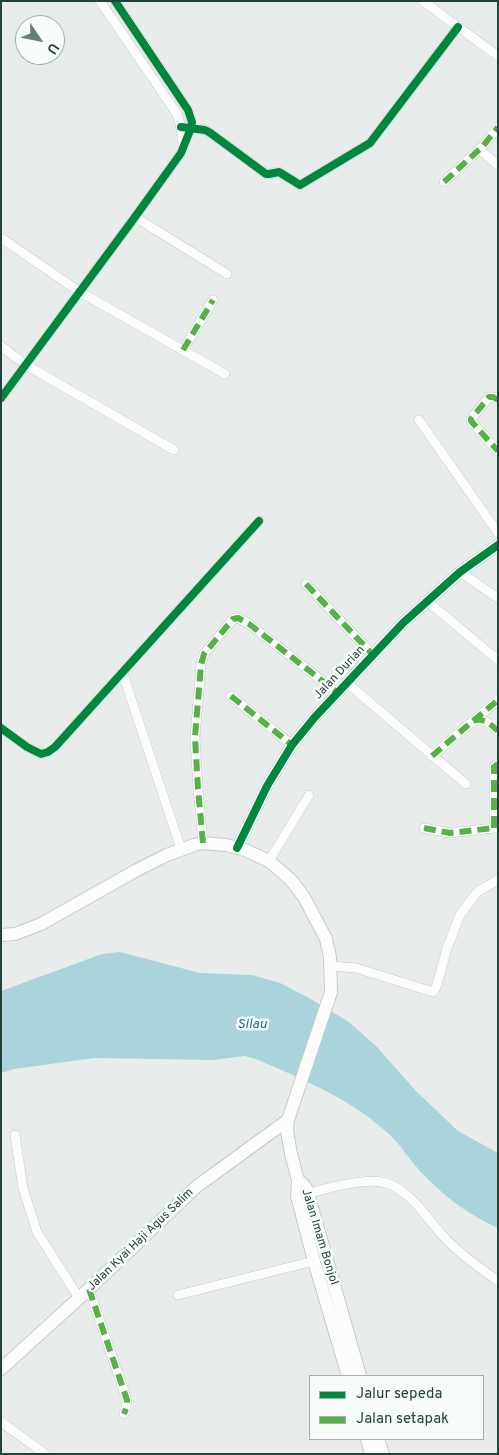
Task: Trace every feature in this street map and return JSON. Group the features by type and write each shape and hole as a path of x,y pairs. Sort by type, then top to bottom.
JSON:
{"main road":[{"path":"1,935 15,934 41,924 136,870 181,849 204,844 226,845 245,850 269,861 291,880 304,897 326,939 331,966 331,992 288,1120"},
{"name":"Jalan Imam Bonjol","path":"288,1120 290,1148 298,1180 304,1185 302,1195 348,1375"},
{"name":"Jalan Kyai Haji Agus Salim","path":"1,1369 89,1289 196,1187 288,1120"},
{"name":"Jalan Imam Bonjol","path":"320,1265 360,1375"},
{"path":"367,1440 371,1454"},
{"path":"378,1440 383,1454"}],"street":[{"path":"1,398 184,149 186,128 100,1"},
{"path":"115,1 188,110 192,122 186,128"},
{"path":"423,1 498,56"},
{"path":"186,128 206,130 266,174 279,172 300,185 370,143 458,27"},
{"path":"444,182 480,149 498,127"},
{"path":"480,149 498,165"},
{"path":"135,217 227,274"},
{"path":"1,238 80,292 225,374"},
{"path":"183,350 213,300"},
{"path":"1,346 26,365 174,450"},
{"path":"498,400 488,397 471,421 498,450"},
{"path":"420,420 498,533"},
{"path":"1,728 34,752 41,754 54,748 259,521"},
{"name":"Jalan Durian","path":"237,848 267,786 292,745 338,692 403,623 460,572 498,545"},
{"path":"460,572 498,598"},
{"path":"306,584 373,655"},
{"path":"427,602 498,660"},
{"path":"204,844 198,789 196,737 201,665 204,654 233,619 238,618 249,624 338,692"},
{"path":"122,671 181,849"},
{"path":"347,683 466,784"},
{"path":"230,696 292,745"},
{"path":"432,756 498,700"},
{"path":"472,721 478,719 485,721 498,731"},
{"path":"424,828 450,833 496,827 494,767 498,764"},
{"path":"269,861 309,794"},
{"path":"331,966 356,968 433,992 460,915 477,892 498,880"},
{"path":"15,1135 23,1188 37,1232 79,1298"},
{"path":"302,1195 367,1181 382,1182 399,1189 412,1200 446,1240 478,1267 498,1280"},
{"path":"178,1295 320,1265"},
{"path":"89,1289 127,1400 124,1414"},
{"path":"1,1422 45,1454"}],"water":[{"name":"Silau","path":"120,952 200,973 252,975 280,983 349,1022 377,1047 417,1092 458,1131 498,1153 498,1228 476,1217 436,1187 419,1170 392,1137 361,1112 328,1092 256,1059 245,1056 212,1060 94,1058 14,1069 1,1073 1,991 102,954"}],"marked path":[{"path":"444,182 483,146 498,127"},
{"path":"183,350 213,300"},
{"path":"498,400 489,397 471,419 498,451"},
{"path":"306,584 373,655"},
{"path":"203,843 195,737 201,665 204,654 233,619 238,618 249,624 338,693"},
{"path":"231,696 292,745"},
{"path":"473,721 498,700"},
{"path":"432,756 473,721 483,721 498,731"},
{"path":"498,764 494,767 494,828 498,827"},
{"path":"424,828 450,833 494,828"},
{"path":"89,1289 127,1400 124,1414"}],"cycle path":[{"path":"1,398 181,153 191,128 192,122 188,110 115,1"},
{"path":"181,127 205,130 266,174 279,172 300,185 370,143 458,27"},
{"path":"1,728 27,747 41,754 55,747 259,521"},
{"path":"237,848 267,786 292,745 315,717 403,623 460,572 498,545"}]}
